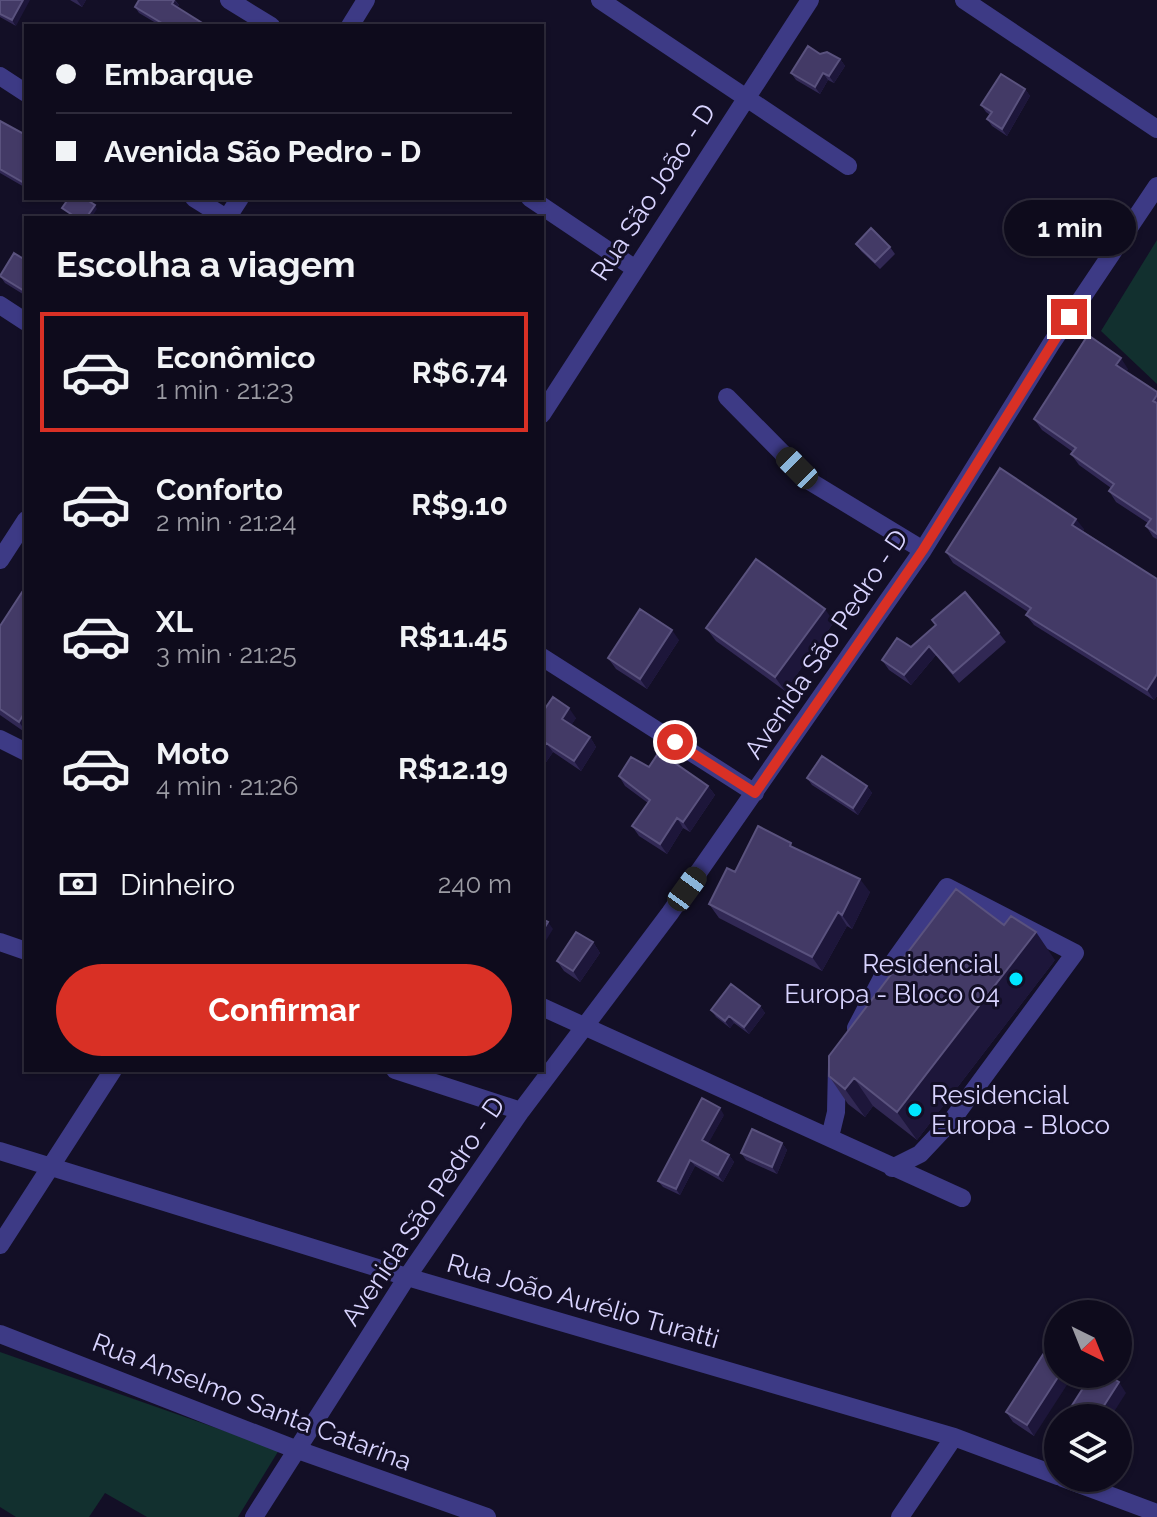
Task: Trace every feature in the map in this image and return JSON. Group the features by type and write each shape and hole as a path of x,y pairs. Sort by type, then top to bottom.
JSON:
{"street":[{"path":"229,0 268,24"},
{"path":"351,24 366,0"},
{"path":"600,0 745,100 848,166"},
{"name":"Rua São João - D","path":"544,411 810,0"},
{"path":"964,0 1157,129"},
{"path":"0,76 24,92"},
{"name":"Avenida São Pedro - D","path":"254,1517 407,1277 521,1111 586,1028 755,793 923,550 1003,418 1157,186"},
{"path":"197,200 223,216"},
{"path":"533,200 634,268"},
{"path":"0,305 24,321"},
{"path":"727,397 811,482 923,550"},
{"path":"0,524 21,528 0,560"},
{"path":"544,658 755,793"},
{"path":"0,739 24,751"},
{"path":"830,1137 836,1112 837,1064 882,978 947,887 1075,953 952,1120 920,1154 892,1168"},
{"path":"0,942 24,950"},
{"path":"544,1008 962,1198"},
{"path":"0,1245 112,1072"},
{"path":"401,1072 521,1111"},
{"name":"Rua João Aurélio Turatti","path":"0,1151 407,1277 954,1437 1044,1471"},
{"name":"Rua Anselmo Santa Catarina","path":"0,1334 295,1449 487,1517"},
{"path":"900,1517 954,1437"},
{"name":"Rua João Aurélio Turatti","path":"1101,1492 1157,1513"}],"green space":[{"path":"1157,240 1157,384 1101,331"},
{"path":"0,1352 279,1450 238,1517 147,1517 105,1493 89,1517 16,1517 0,1507"}],"building":[{"path":"0,0 23,0 12,20 0,14"},
{"path":"139,0 174,0 172,4 204,24 163,24 135,7"},
{"path":"808,46 820,54 827,52 840,59 829,76 823,73 815,87 791,73"},
{"path":"1001,74 1025,89 1002,129 987,119 992,112 981,105"},
{"path":"0,121 24,134 24,183 0,169"},
{"path":"68,200 87,200 95,205 87,216 74,216 62,208"},
{"path":"871,228 890,247 875,262 856,244"},
{"path":"14,253 22,258 24,256 24,291 0,276"},
{"path":"1088,335 1121,358 1116,365 1157,392 1153,401 1157,403 1157,534 1146,526 1151,519 1109,491 1114,484 1071,454 1076,448 1034,419"},
{"path":"1000,468 1076,519 1072,525 1157,579 1157,674 1147,690 1026,615 1031,608 946,552"},
{"path":"756,559 825,609 775,677 706,628"},
{"path":"24,589 24,713 19,722 0,709 0,626"},
{"path":"965,592 999,633 953,673 929,646 904,675 882,660 897,638 911,647 936,625 932,620"},
{"path":"640,609 672,630 640,679 608,658"},
{"path":"553,697 569,708 562,719 590,737 574,761 546,743 544,746 544,710"},
{"path":"659,752 708,786 683,822 677,818 660,844 632,826 650,800 619,776 631,757 649,767"},
{"path":"822,756 867,786 853,808 807,778"},
{"path":"758,826 791,843 790,846 860,879 842,915 838,912 812,957 709,904 727,868 735,872"},
{"path":"956,889 1004,925 1011,916 1036,932 897,1112 854,1078 845,1089 829,1076 829,1056"},
{"path":"576,932 593,942 573,971 557,961"},
{"path":"731,984 760,1006 744,1027 729,1016 725,1021 711,1010"},
{"path":"702,1098 720,1108 702,1140 729,1155 718,1175 690,1160 676,1189 658,1181"},
{"path":"752,1129 782,1143 772,1167 741,1153"},
{"path":"1044,1353 1044,1388 1051,1388 1027,1425 1006,1412"},
{"path":"1083,1388 1115,1388 1105,1404 1073,1404"}],"place":[{"name":"Residencial Europa - Bloco 04","path":"1016,979"},
{"name":"Residencial Europa - Bloco","path":"915,1110"}],"route":[{"path":"675,742 755,793 923,550 995,430 1069,317"}]}
